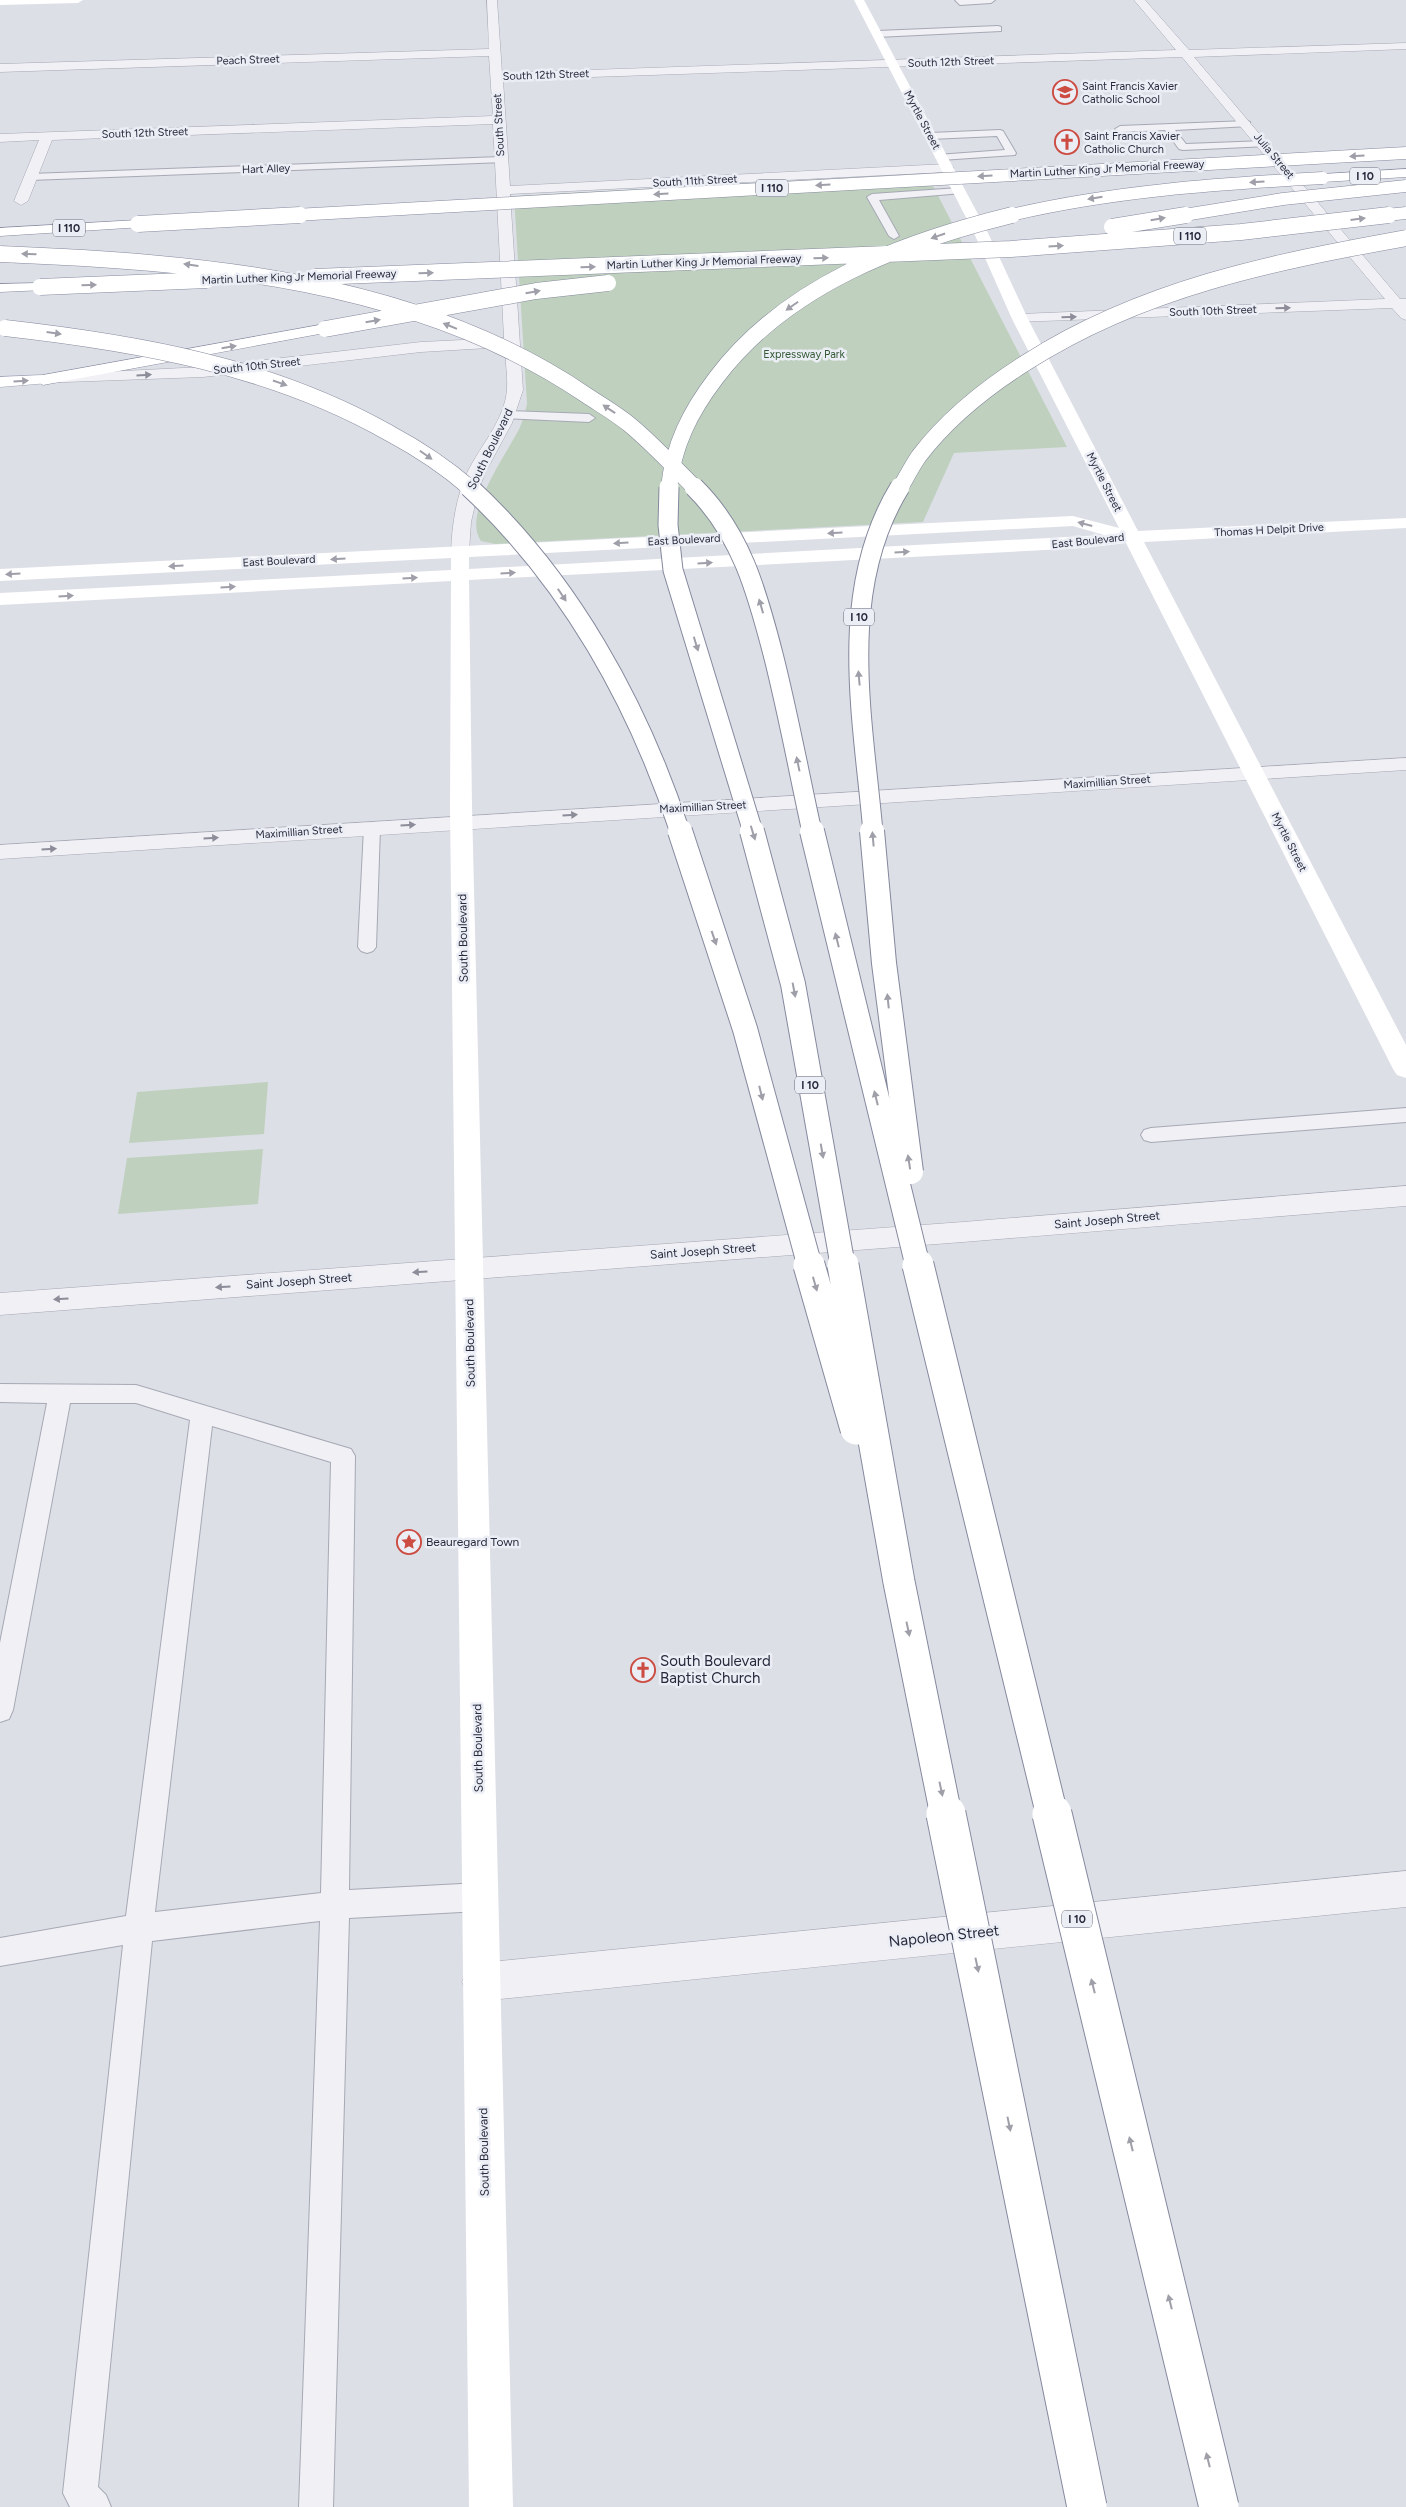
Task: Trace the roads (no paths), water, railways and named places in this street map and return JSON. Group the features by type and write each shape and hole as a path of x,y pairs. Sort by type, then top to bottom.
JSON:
{"main road":[{"path":"0,2 78,0"},
{"name":"Myrtle Street","path":"859,0 959,191 1020,319 1406,1069"},
{"name":"Martin Luther King Jr Memorial Freeway","path":"0,232 1406,153"},
{"name":"I 10","path":"1087,2507 899,1582 786,950 762,860 673,570 668,527 668,495 676,448 685,426 710,383 741,347 795,303 827,284 903,248 960,228 1020,212 1117,195 1186,186 1406,173"},
{"path":"973,251 1000,244 1283,199 1406,186"},
{"name":"Martin Luther King Jr Memorial Freeway","path":"0,288 973,251 1174,238 1406,213"},
{"path":"0,225 138,224"},
{"path":"980,266 1132,252 1314,224"},
{"name":"I 10","path":"1219,2507 935,1332 902,1115 889,1009 858,665 857,635 864,578 871,552 887,511 919,458 954,419 1018,367 1066,338 1148,301 1206,281 1279,262 1406,238"},
{"path":"0,254 113,258 223,270 333,291 433,320 493,343 574,386 648,438 702,495 740,550 753,580 764,615 824,892 935,1332"},
{"path":"814,275 882,272"},
{"path":"43,380 536,291 621,282"},
{"path":"3,328 80,337 191,357 286,386 356,415 414,446 464,483 516,532 552,580 589,637 625,701 660,775 744,1028 899,1582"},
{"name":"South 10th Street","path":"0,382 43,380"},
{"name":"East Boulevard","path":"0,575 1073,521 1132,537"},
{"name":"Thomas H Delpit Drive","path":"1132,537 1406,523"},
{"name":"East Boulevard","path":"0,599 1084,543 1132,537"},
{"name":"South Boulevard","path":"460,552 461,822 468,1268 491,2507"}],"street":[{"name":"South Street","path":"492,0 503,190"},
{"name":"Julia Street","path":"1139,0 1265,144 1403,307"},
{"name":"South 12th Street","path":"496,77 1406,46"},
{"name":"Peach Street","path":"0,68 495,52"},
{"name":"South 12th Street","path":"0,138 499,120"},
{"path":"8,193 23,197 47,137"},
{"name":"South 11th Street","path":"503,190 944,162"},
{"name":"South Boulevard","path":"460,552 466,498 477,472 509,415 515,390 503,190"},
{"name":"South 10th Street","path":"1020,319 1403,307"},
{"name":"South 10th Street","path":"43,380 203,372 421,346 512,342"},
{"name":"Maximillian Street","path":"0,852 1406,764"},
{"name":"Saint Joseph Street","path":"0,1304 973,1231 1406,1196"},
{"name":"Napoleon Street","path":"481,1982 1406,1888"}],"lane":[{"path":"959,0 960,2 992,2 991,0"},
{"path":"877,34 998,29"},
{"path":"1120,129 1247,124"},
{"path":"1168,127 1183,147 1265,144"},
{"path":"930,136 1000,133 1011,153 944,162"},
{"name":"Hart Alley","path":"30,177 501,160"},
{"path":"894,236 872,197 959,191"},
{"path":"509,415 589,418"},
{"path":"367,947 372,828"},
{"path":"1151,1135 1406,1115"},
{"path":"0,1393 136,1394 343,1456 336,1906 316,2507"},
{"path":"0,1710 60,1394"},
{"path":"94,2507 80,2492 139,1928 202,1413"},
{"path":"0,1952 139,1928 336,1906 480,1897"}],"place":[{"name":"Saint Francis Xavier Catholic School","path":"1065,92"},
{"name":"Saint Francis Xavier Catholic Church","path":"1067,142"},
{"name":"Beauregard Town","path":"409,1542"},
{"name":"South Boulevard Baptist Church","path":"643,1670"}],"park label":[{"name":"Expressway Park","path":"804,354"}]}
